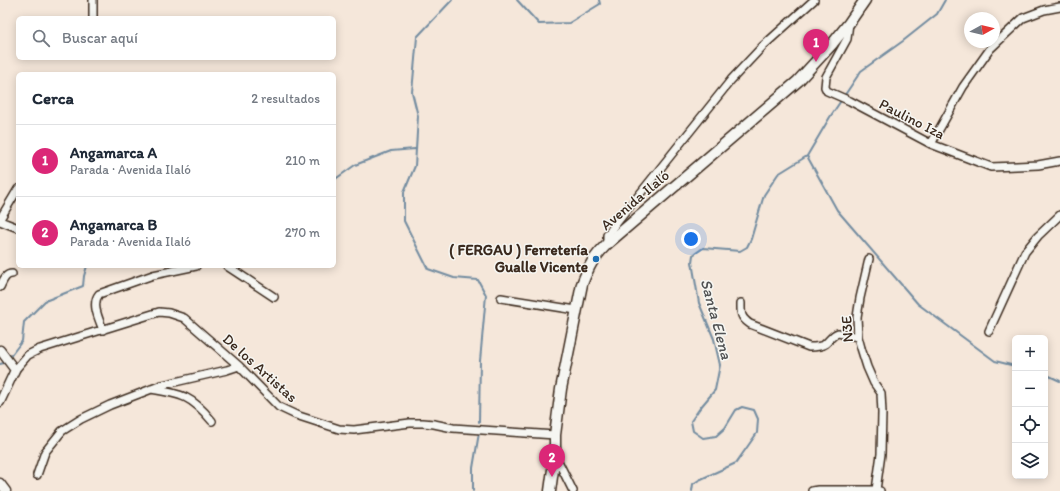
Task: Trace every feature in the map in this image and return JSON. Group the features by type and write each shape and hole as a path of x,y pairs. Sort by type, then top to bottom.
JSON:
{"main road":[{"name":"Avenida Ilaló","path":"550,491 561,389 576,310 582,284 588,267 598,253 607,244 798,81 833,43 865,0"}],"street":[{"path":"93,0 93,16"},
{"path":"607,244 607,235 731,80 763,46 814,0"},
{"path":"931,144 963,87 990,49 1023,18 1044,10 1060,7"},
{"name":"Paulino Iza","path":"849,23 847,39 826,77 825,87 827,90 931,144 991,167 1038,165 1060,161"},
{"path":"16,192 0,220 16,227"},
{"path":"989,331 1025,252 1038,236 1060,215"},
{"name":"N3E","path":"869,260 857,317 858,337 867,368 874,383 881,393 881,454 878,491"},
{"path":"103,330 95,306 95,301 99,294 153,274 185,268"},
{"path":"229,268 274,298"},
{"path":"0,287 6,276 8,274 12,274"},
{"path":"501,298 576,310"},
{"path":"741,303 742,317 745,321 809,347 824,345 838,333 858,337"},
{"name":"De los Artistas","path":"15,370 28,356 40,349 159,312 169,313 184,318 239,366 279,407 296,416 339,428 354,430 410,423 423,423 453,428 555,435"},
{"path":"0,402 15,370 2,352"},
{"path":"37,476 45,452 62,431 81,419 110,405 162,385 239,366"},
{"path":"151,389 186,397 196,403 212,421"},
{"path":"555,455 573,491"},
{"path":"0,483 6,491"},
{"path":"812,491 878,491"}],"waterway":[{"path":"452,0 417,37 412,92 418,116 415,166 404,192 404,221 428,269 454,278 478,280 486,295 480,361 479,422"},
{"path":"517,0 539,24 569,23 600,4 599,0"},
{"name":"Santa Elena","path":"692,491 693,484 699,480 736,463 757,433 758,419 754,410 742,407 736,410 725,428 716,436 703,438 693,431 691,421 715,390 720,365 714,339 699,303 692,262 693,255 703,248 740,251 747,247 751,239 764,195 778,174 807,156 830,117 861,71 937,14 945,0"},
{"path":"336,179 355,165 391,151 415,149"},
{"path":"807,156 837,210 918,304 995,361 1012,365"},
{"path":"9,358 22,341 24,322 45,301 83,286 86,268"},
{"path":"0,364 6,361"},
{"path":"1048,375 1060,381"},
{"path":"473,491 473,468 479,433"}],"place":[{"name":"Angamarca A","path":"816,62"},
{"name":"( FERGAU ) Ferretería Gualle Vicente","path":"596,259"},
{"name":"Angamarca B","path":"552,477"}]}
